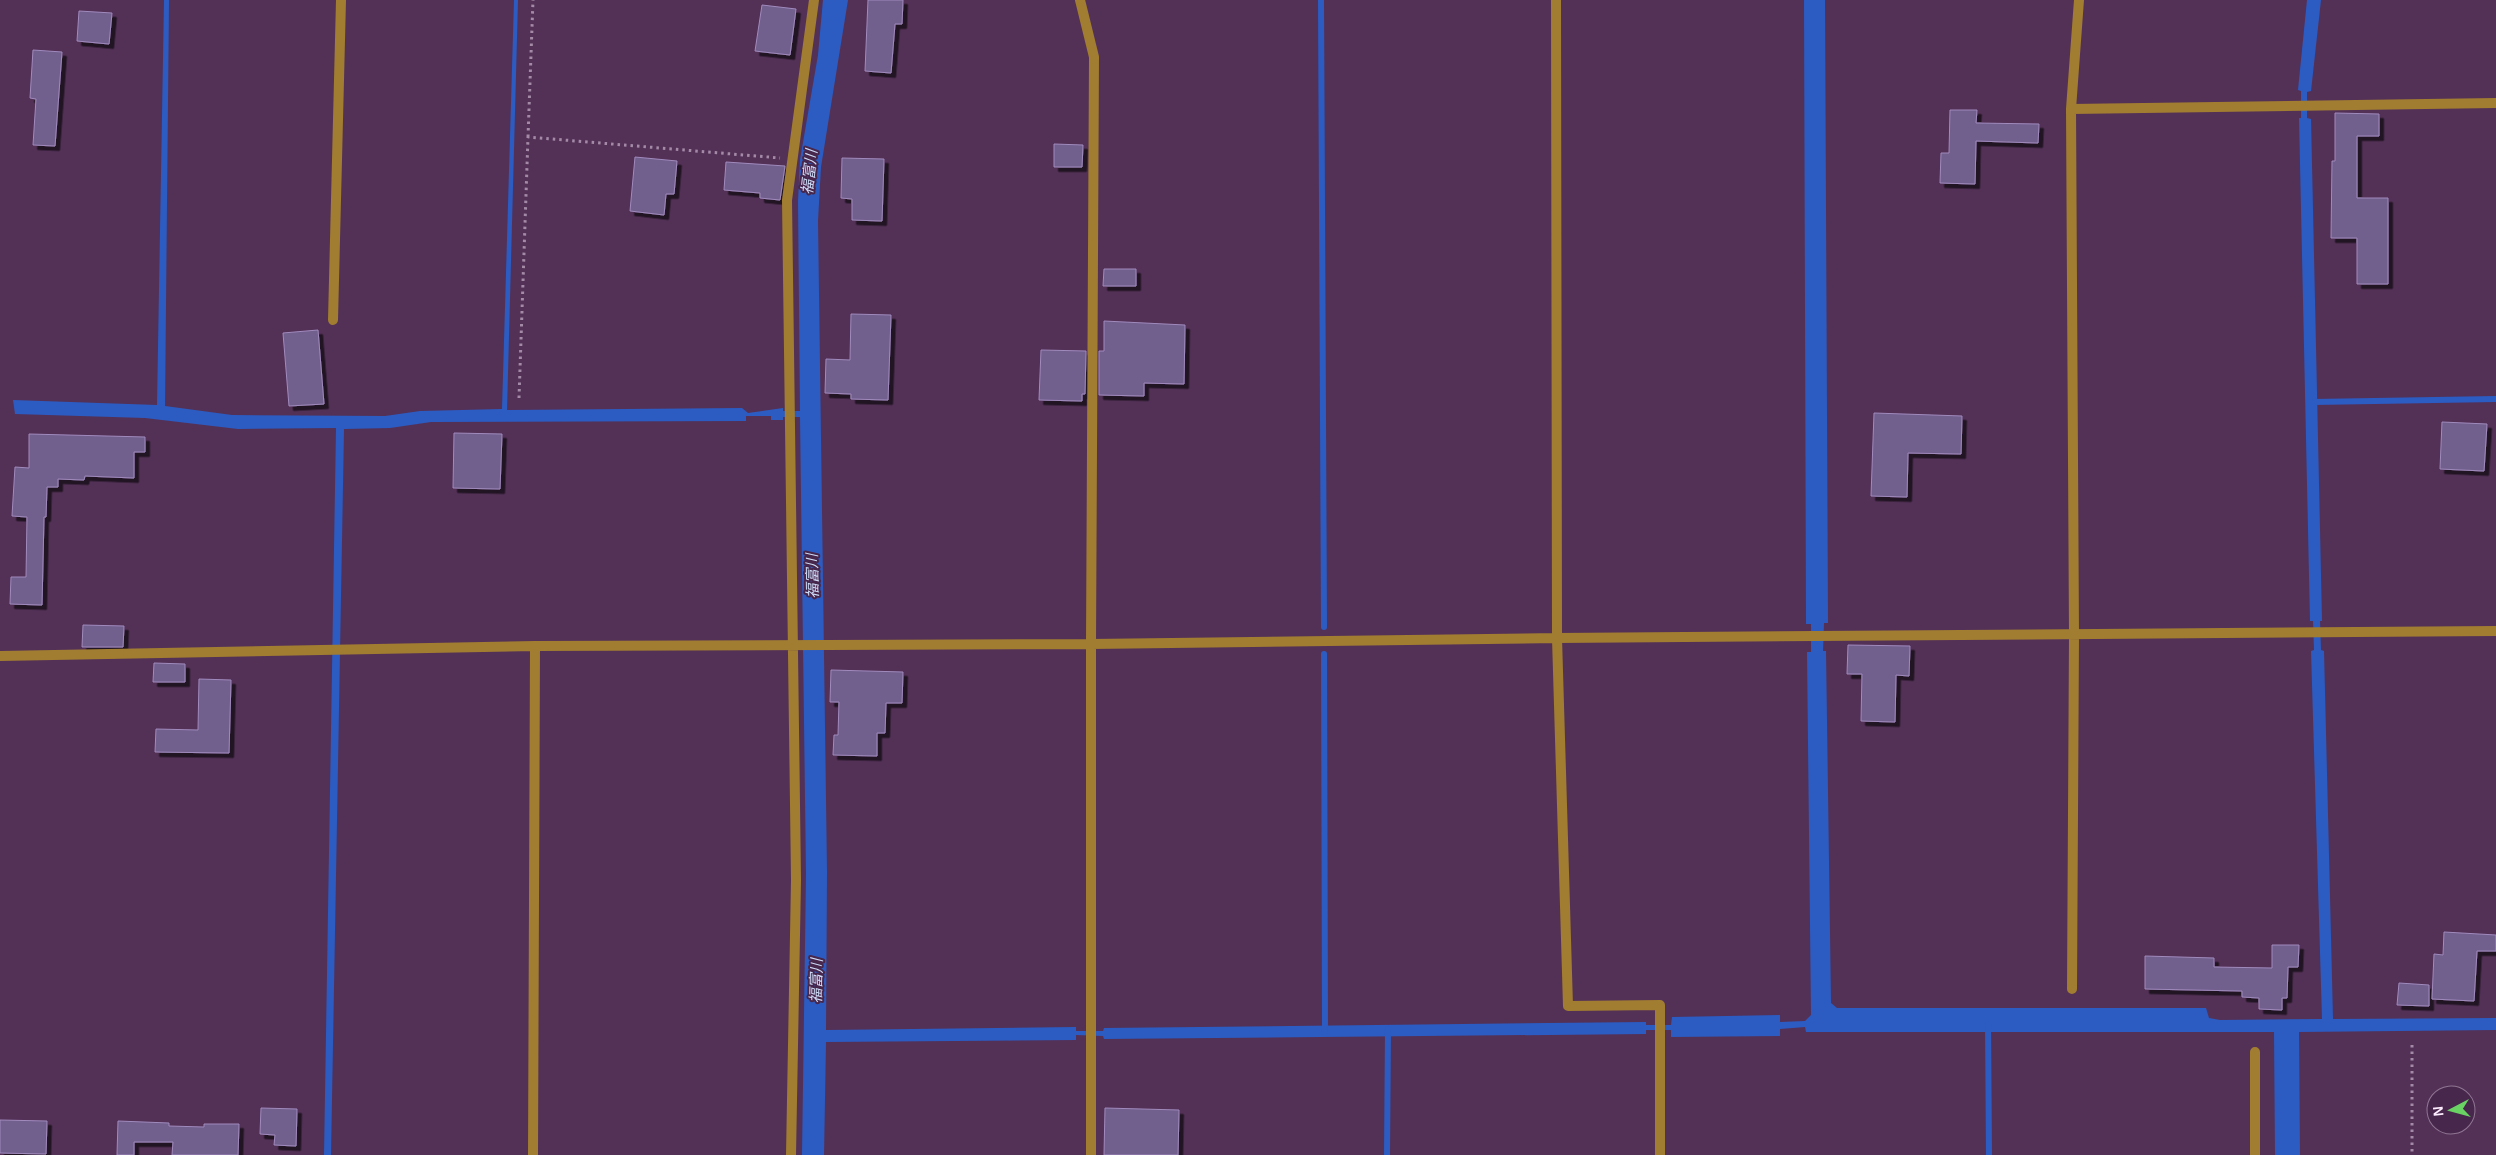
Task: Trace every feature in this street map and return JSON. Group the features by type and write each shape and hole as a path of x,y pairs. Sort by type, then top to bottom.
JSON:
{"street":[{"path":"333,320 341,0"},
{"path":"791,1155 796,880 797,645 790,420 787,200 814,0"},
{"path":"1080,0 1094,57 1091,1155"},
{"path":"1556,0 1557,638 1568,1006 1660,1005 1660,1155"},
{"path":"2072,989 2074,635 2071,109 2080,0"},
{"path":"2071,109 2496,103"},
{"path":"0,656 535,646 1091,644 1557,638 2496,631"},
{"path":"532,1155 535,646"},
{"path":"2255,1052 2255,1155"}],"path":[{"path":"519,398 533,0"},
{"path":"528,136 792,159"},
{"path":"2412,1045 2412,1155"}],"water":[{"name":"福富川","path":"164,0 169,0 165,406 232,415 385,416 420,411 502,409 514,0 518,0 507,410 742,408 748,413 783,408 783,411 800,411 798,201 800,160 818,55 823,0 848,0 821,167 818,221 827,872 826,1030 1076,1027 1076,1031 1103,1031 1104,1028 1646,1022 1646,1025 1671,1025 1672,1017 1780,1015 1780,1022 1805,1021 1811,1015 1807,652 1811,652 1811,624 1806,624 1804,0 1825,0 1828,623 1824,623 1823,651 1826,651 1831,1003 1837,1008 2206,1008 2209,1018 2220,1020 2322,1019 2311,651 2314,650 2313,621 2310,621 2299,118 2301,118 2301,91 2298,90 2307,0 2321,0 2311,91 2307,92 2307,118 2311,119 2322,621 2320,621 2321,650 2324,651 2333,1019 2496,1018 2496,1030 2299,1032 2300,1155 2275,1155 2274,1032 1806,1032 1805,1027 1780,1029 1780,1036 1671,1037 1671,1030 1646,1030 1646,1034 1104,1039 1103,1036 1076,1035 1076,1040 826,1042 824,1155 802,1155 806,874 800,417 783,417 783,420 771,420 771,416 746,416 746,421 431,422 390,428 344,429 331,1155 324,1155 336,428 238,429 145,418 15,414 13,400 157,405"}],"building":[{"path":"868,0 903,0 902,24 895,24 891,73 865,71"},
{"path":"762,5 796,9 790,55 755,51"},
{"path":"79,11 112,13 109,44 77,41"},
{"path":"33,50 62,52 55,146 33,145 36,99 30,98"},
{"path":"1950,110 1977,110 1976,123 2039,124 2038,143 1976,141 1975,184 1940,183 1941,153 1949,153"},
{"path":"2335,113 2379,114 2379,136 2357,136 2357,198 2388,198 2388,284 2357,284 2357,238 2331,238 2332,161 2335,161"},
{"path":"1054,144 1083,145 1082,167 1054,167"},
{"path":"635,157 677,161 674,194 666,194 664,215 630,211"},
{"path":"842,158 884,159 882,221 852,220 852,199 841,198"},
{"path":"726,162 785,166 780,200 760,198 760,193 724,190"},
{"path":"1104,269 1136,269 1136,286 1103,286"},
{"path":"851,314 891,315 888,400 851,399 851,394 825,393 826,359 850,360"},
{"path":"1104,321 1185,325 1184,384 1144,383 1144,396 1099,395 1099,351 1104,351"},
{"path":"318,330 324,404 289,406 283,333"},
{"path":"1041,350 1086,351 1085,394 1082,394 1082,401 1039,400"},
{"path":"1874,413 1962,416 1961,454 1908,453 1907,497 1871,496"},
{"path":"2442,422 2487,424 2484,471 2440,469"},
{"path":"454,433 502,434 500,489 453,488"},
{"path":"29,434 145,437 145,452 134,452 134,478 85,476 84,480 58,479 58,487 47,487 46,517 44,517 42,605 10,604 11,577 26,577 27,517 12,516 15,467 29,468"},
{"path":"83,625 124,626 123,647 82,647"},
{"path":"1848,645 1910,646 1909,676 1896,675 1895,722 1861,721 1862,674 1847,674"},
{"path":"154,663 185,664 185,682 153,682"},
{"path":"831,670 903,672 902,703 886,703 885,733 877,733 877,756 833,755 834,735 838,735 839,702 830,702"},
{"path":"199,679 231,680 229,753 155,752 156,729 198,730"},
{"path":"2444,932 2496,935 2496,951 2477,951 2474,1001 2432,999 2434,954 2443,955"},
{"path":"2272,945 2299,945 2298,967 2288,967 2287,998 2282,998 2282,1010 2259,1009 2259,998 2242,997 2242,991 2145,989 2145,956 2214,958 2214,967 2272,968"},
{"path":"2399,983 2429,985 2429,1006 2397,1005"},
{"path":"261,1108 297,1109 296,1146 274,1145 275,1135 260,1134"},
{"path":"1105,1108 1179,1110 1178,1155 1104,1155"},
{"path":"0,1120 47,1121 46,1154 0,1153"},
{"path":"118,1121 169,1123 169,1126 204,1127 204,1124 239,1124 238,1155 172,1155 173,1142 134,1142 134,1155 117,1155"}],"waterway":[{"path":"1321,0 1324,627"},
{"path":"2313,402 2496,399"},
{"path":"1324,654 1325,1032"},
{"path":"1988,1024 1989,1155"},
{"path":"1387,1155 1388,1029"}]}
